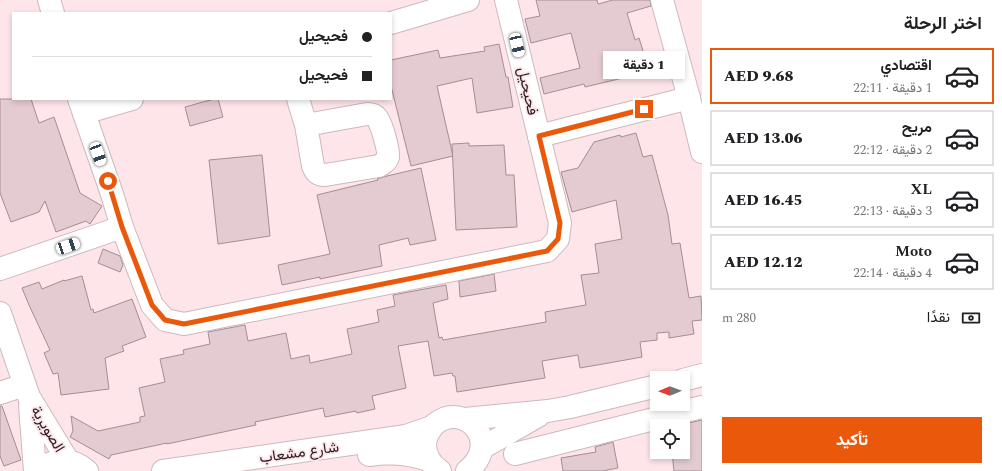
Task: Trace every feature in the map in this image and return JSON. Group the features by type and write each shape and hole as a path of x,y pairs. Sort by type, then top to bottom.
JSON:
{"street":[{"path":"48,0 53,12"},
{"path":"392,23 468,0"},
{"name":"فحيحيل","path":"81,106 122,227 152,305 165,320 184,324 547,251 558,239 560,223 506,0"},
{"path":"662,0 702,152"},
{"name":"فحيحيل","path":"539,136 689,98"},
{"path":"81,106 125,100"},
{"path":"298,100 306,125"},
{"path":"0,269 122,227"},
{"name":"الصويرية","path":"0,313 26,391 33,435 36,471"},
{"path":"690,378 702,375"},
{"path":"465,419 570,408 650,388"},
{"path":"0,393 26,391"},
{"name":"الصويرية","path":"26,391 47,430 84,468"},
{"path":"515,454 702,407"},
{"path":"570,408 580,437"},
{"path":"475,464 515,428 548,411"},
{"name":"شارع مشعاب","path":"163,471 400,437 432,427 439,421 447,418 456,417 465,419"},
{"path":"465,419 478,431 482,439 475,464"},
{"path":"432,427 427,434 425,443 426,452 434,465"},
{"name":"شارع مشعاب","path":"252,471 394,453 408,454 434,465"},
{"path":"36,471 44,465 56,461 84,468"}],"building":[{"path":"536,0 597,0 598,4 613,0 650,0 651,6 627,13 635,40 639,38 644,54 622,60 627,77 585,87 584,84 544,94 540,78 580,68 571,33 531,43 525,19 540,16"},
{"path":"499,44 506,77 508,77 513,107 477,113 472,78 437,86 453,156 411,166 392,90 392,60 438,50 440,58 485,51 484,47"},
{"path":"0,99 31,100 39,123 54,117 80,193 102,206 90,224 86,221 56,232 45,201 39,212 11,222 0,193"},
{"path":"210,100 218,100 223,117 190,126 185,107"},
{"path":"636,133 643,157 652,155 668,215 672,244 680,243 689,298 701,296 702,320 692,321 694,334 669,338 669,332 657,333 657,340 640,342 642,357 580,368 578,355 542,361 545,378 457,392 455,376 453,376 452,373 434,376 428,341 398,346 406,388 372,396 375,409 325,417 323,408 255,422 256,425 111,455 109,459 70,437 73,431 71,416 98,431 140,422 140,417 145,416 139,388 165,382 160,359 184,354 183,350 210,344 208,332 245,325 248,341 286,333 291,359 309,355 310,363 352,354 347,329 379,322 377,310 395,306 393,295 446,285 448,299 433,303 439,338 442,337 443,340 546,322 545,312 586,305 581,275 599,273 595,244 622,239 616,200 572,212 561,172 578,168 594,142 620,135 621,137"},
{"path":"469,143 469,146 504,145 506,175 514,175 517,227 456,230 452,144"},
{"path":"262,155 270,236 218,244 209,160"},
{"path":"421,168 436,240 410,245 408,238 379,245 382,266 282,285 278,265 330,254 317,195"},
{"path":"103,249 120,256 123,265 120,272 98,263"},
{"path":"494,274 496,291 460,297 459,281"},
{"path":"82,276 91,310 93,309 94,313 132,299 146,337 122,346 124,351 105,358 109,389 61,395 58,373 53,374 44,353 50,350 22,288 39,282 42,289 64,280"},
{"path":"0,406 2,406 21,460 4,466 0,456"},
{"path":"702,420 702,471 674,471 673,459 690,459 690,423"},
{"path":"613,442 618,468 602,471 563,471 561,458 596,452 595,447"}],"route":[{"path":"108,181 122,227 152,305 165,320 184,324 547,251 558,239 560,223 539,136 644,109"}]}
